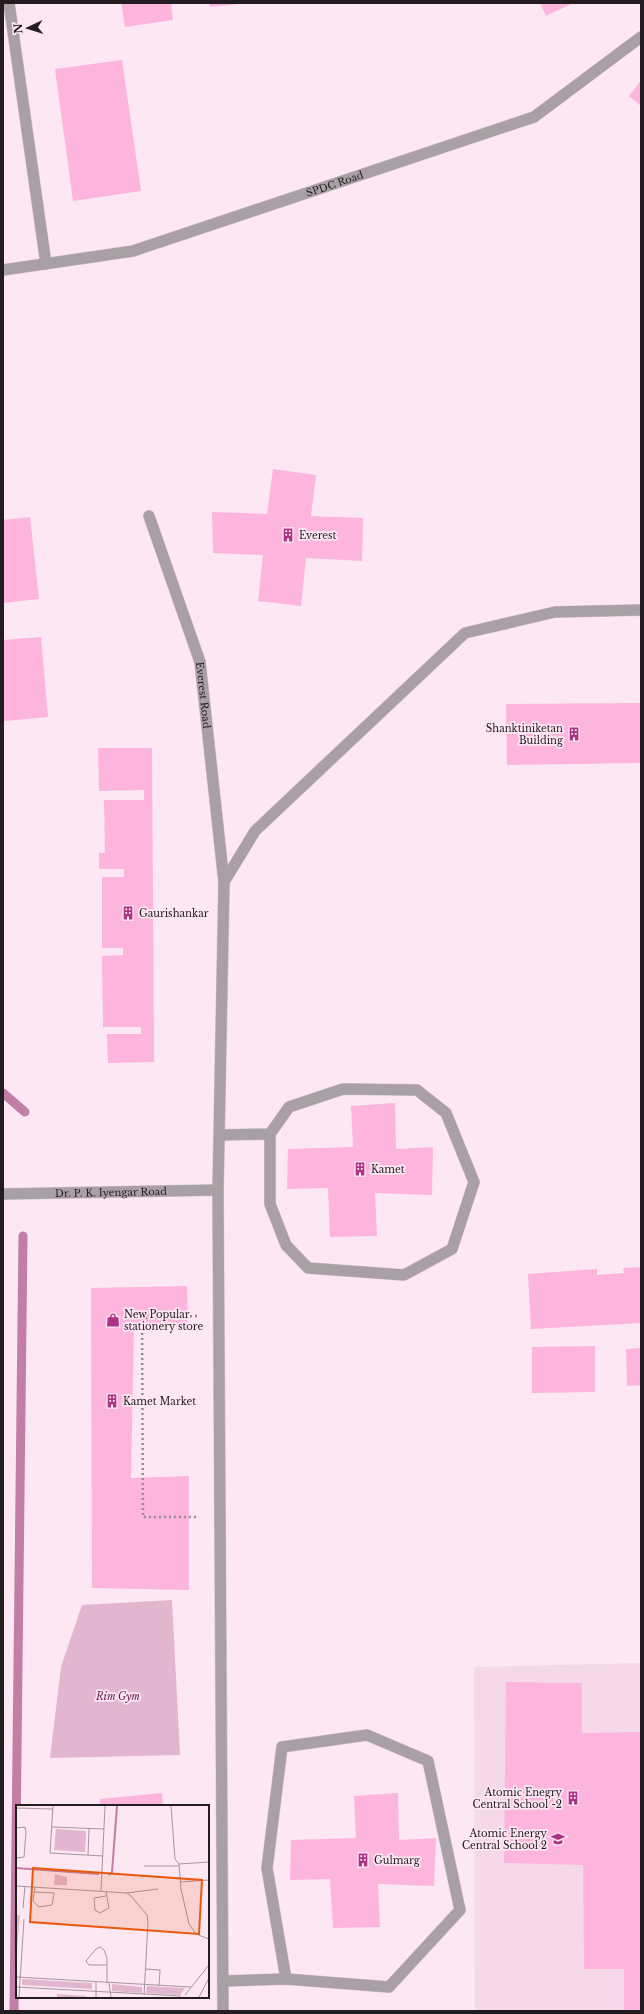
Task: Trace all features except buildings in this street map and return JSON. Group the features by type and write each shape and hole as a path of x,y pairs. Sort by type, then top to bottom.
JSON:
{"street":[{"path":"9,3 46,264"},
{"name":"SPDC Road","path":"3,270 133,251 534,117 641,37"},
{"name":"Everest Road","path":"149,516 200,662 224,882 218,1190 223,2011"},
{"path":"224,882 255,831 465,633 555,612 641,610"},
{"path":"343,1089 416,1090 446,1113 474,1182 452,1249 404,1275 308,1268 286,1245 270,1204 270,1134 289,1107 343,1089"},
{"path":"220,1135 270,1134"},
{"name":"Dr. P. K. Iyengar Road","path":"3,1194 218,1190"},
{"path":"223,1981 286,1979 389,1987 460,1910 428,1761 367,1735 282,1747 267,1868 286,1979"}],"path":[{"path":"200,1517 143,1517 142,1318 202,1316"}],"shaded area":[{"name":"Atomic Energy Central School 2","path":"641,1663 641,2011 475,2011 474,1667"}],"green space":[{"name":"Rim Gym","path":"172,1600 180,1755 50,1758 61,1667 82,1605"}],"waterway":[{"path":"3,1093 25,1112"},
{"path":"16,1805 23,1236"},
{"path":"14,2011 16,1839"}],"place":[{"name":"Everest","path":"288,535"},
{"name":"Shanktiniketan Building","path":"574,734"},
{"name":"Gaurishankar","path":"128,913"},
{"name":"Kamet","path":"360,1169"},
{"name":"New Popular stationery store","path":"113,1320"},
{"name":"Kamet Market","path":"112,1401"},
{"name":"Atomic Enegry Central School -2","path":"573,1798"},
{"name":"Atomic Energy Central School 2","path":"558,1839"},
{"name":"Gulmarg","path":"363,1860"}]}
